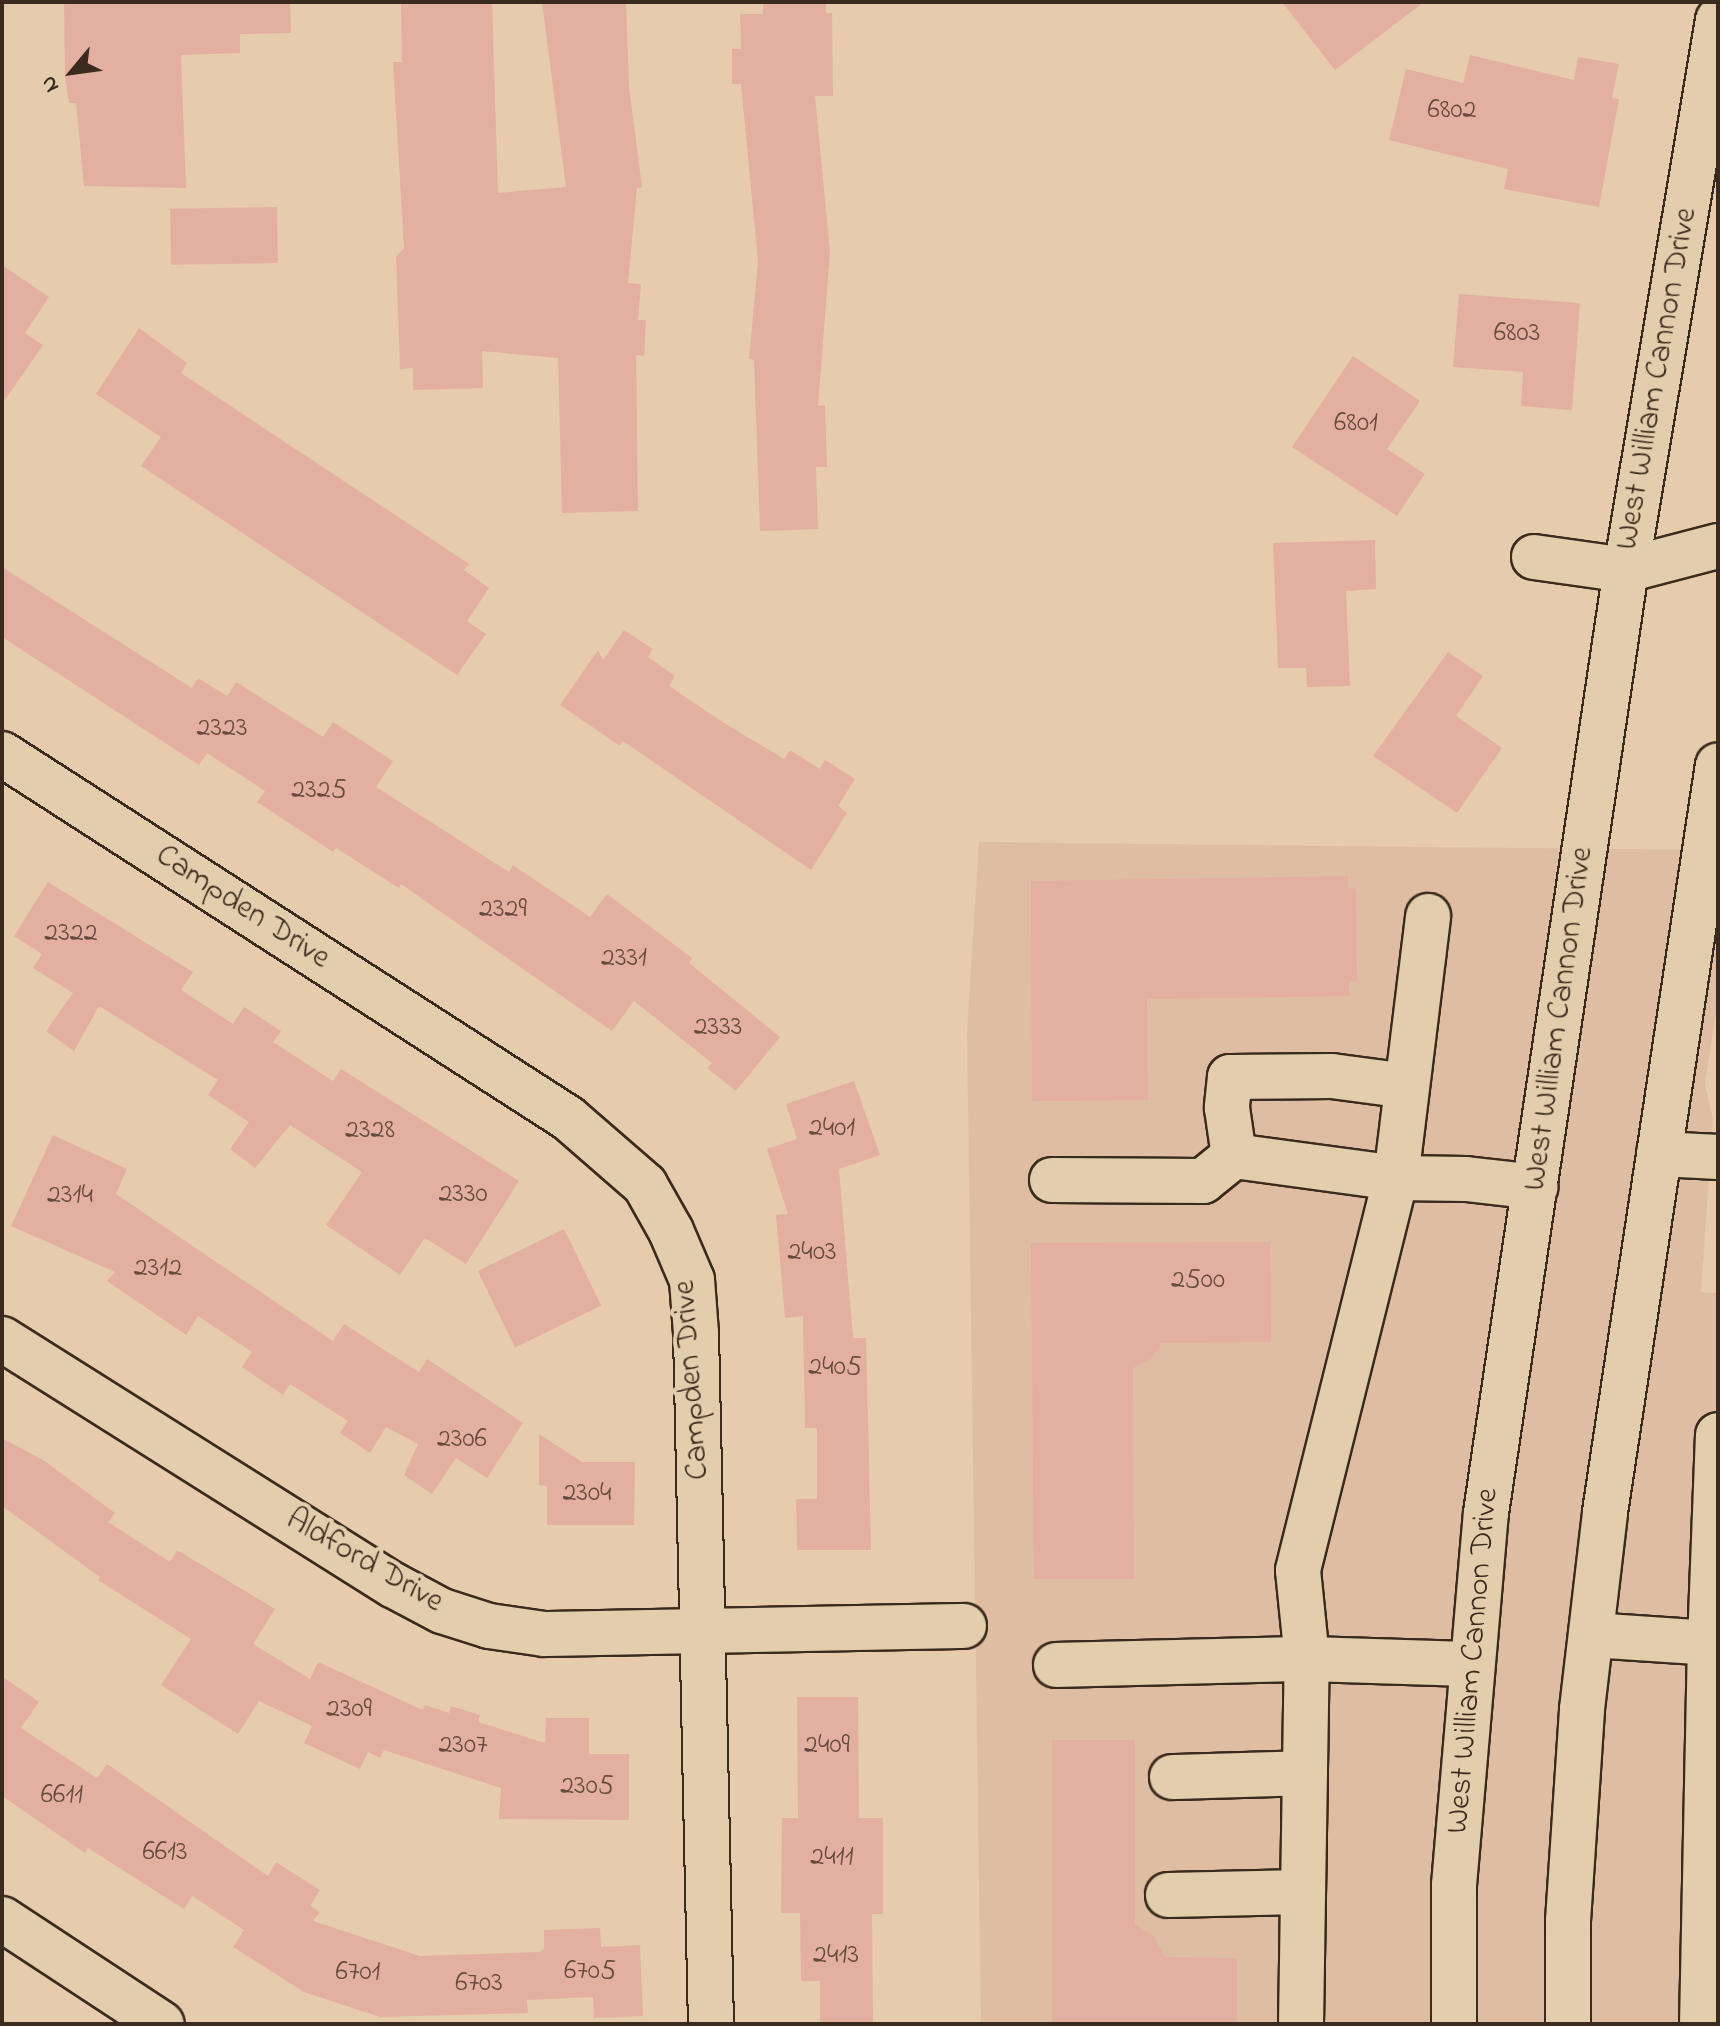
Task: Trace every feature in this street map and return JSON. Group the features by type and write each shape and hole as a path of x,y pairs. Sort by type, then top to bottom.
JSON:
{"main road":[{"name":"West William Cannon Drive","path":"1454,2024 1454,1885 1470,1664 1486,1513 1626,570 1718,20"},
{"path":"1534,557 1626,570 1718,546"},
{"name":"Campden Drive","path":"2,754 519,1085 613,1153 645,1185 692,1280 706,1630 711,2024"},
{"path":"1568,2024 1568,1921 1591,1635 1718,765"},
{"path":"1301,2024 1307,1659 1298,1570 1396,1178 1428,916"},
{"path":"1234,1156 1227,1108 1230,1077 1332,1076 1407,1086"},
{"path":"1659,1154 1718,1157"},
{"path":"1052,1180 1203,1181 1234,1156 1396,1178 1466,1179 1536,1187"},
{"name":"Aldford Drive","path":"2,1339 442,1611 489,1626 544,1634 964,1626"},
{"path":"1702,2024 1718,1435"},
{"path":"1591,1635 1713,1661"},
{"path":"1056,1665 1307,1659 1470,1664"},
{"path":"1172,1777 1305,1773"},
{"path":"1168,1895 1302,1892"},
{"path":"2,1919 162,2024"}],"shaded area":[{"path":"979,842 1718,850 1718,999 1705,1084 1713,1119 1701,1292 1718,1293 1718,2024 981,2024 967,1032"}],"building":[{"path":"64,2 290,2 291,33 240,34 240,53 181,55 186,188 84,186 76,103 69,103 65,77"},
{"path":"401,2 492,2 498,193 566,187 542,2 626,2 629,87 642,187 637,188 628,283 641,284 638,320 646,320 644,356 636,355 638,511 562,513 558,358 482,351 483,388 413,390 413,368 400,369 396,257 404,248 393,62 402,62"},
{"path":"763,2 826,2 826,13 832,13 833,96 815,96 830,252 818,406 825,405 827,467 816,467 818,529 760,531 754,360 749,359 758,261 741,84 732,84 732,49 741,49 740,14 763,14"},
{"path":"1282,2 1424,2 1335,70"},
{"path":"1470,55 1574,80 1578,57 1619,64 1612,98 1619,99 1599,207 1504,189 1508,169 1389,140 1406,69 1463,83"},
{"path":"277,207 278,263 171,265 170,209"},
{"path":"2,265 49,297 25,333 43,345 2,404"},
{"path":"1459,294 1580,303 1572,410 1521,406 1523,372 1453,367"},
{"path":"139,328 187,363 181,373 469,564 464,570 489,588 467,621 486,634 457,675 141,466 161,437 96,394"},
{"path":"1353,356 1420,401 1387,449 1425,474 1397,516 1292,447"},
{"path":"1375,540 1376,589 1346,591 1350,686 1307,687 1306,668 1278,668 1273,543"},
{"path":"2,567 192,688 198,678 227,696 236,682 323,737 333,722 393,761 376,787 509,872 513,865 590,917 607,894 692,958 689,963 780,1037 736,1091 707,1068 712,1063 634,1001 612,1031 401,884 399,888 336,848 333,852 257,802 265,791 207,753 199,765 2,637"},
{"path":"624,630 653,649 648,657 675,676 669,686 724,723 784,759 790,750 820,769 825,760 855,779 838,806 847,813 811,870 623,741 620,746 560,705 598,650 603,660"},
{"path":"1448,652 1483,676 1456,716 1502,748 1457,813 1373,756"},
{"path":"1348,876 1348,888 1356,889 1357,981 1349,981 1349,996 1147,999 1148,1100 1032,1101 1031,881"},
{"path":"48,882 193,972 181,990 233,1024 244,1007 281,1031 273,1042 333,1081 341,1069 519,1181 466,1264 425,1238 400,1275 326,1225 362,1172 290,1125 255,1168 230,1149 249,1122 208,1095 218,1080 99,1006 74,1051 46,1031 73,993 33,968 42,954 14,936"},
{"path":"854,1081 880,1155 839,1169 853,1338 866,1338 871,1550 797,1550 796,1499 817,1499 817,1428 805,1428 803,1316 785,1318 776,1215 788,1214 767,1149 797,1139 786,1104"},
{"path":"53,1135 127,1169 116,1194 333,1341 344,1324 419,1372 427,1359 523,1423 487,1478 456,1458 432,1494 404,1475 418,1444 386,1427 370,1453 340,1433 348,1421 290,1384 283,1395 242,1367 252,1352 198,1316 186,1335 107,1281 115,1272 11,1226"},
{"path":"564,1229 601,1305 515,1347 478,1271"},
{"path":"1270,1242 1271,1342 1162,1343 1151,1359 1133,1368 1134,1579 1034,1579 1031,1243"},
{"path":"539,1434 582,1462 635,1462 634,1525 547,1525 547,1486 539,1485"},
{"path":"2,1438 43,1460 115,1513 108,1522 170,1562 177,1550 275,1609 253,1644 310,1679 318,1662 423,1710 425,1705 449,1713 451,1706 480,1715 478,1722 545,1743 546,1718 589,1718 589,1754 629,1754 629,1820 499,1819 501,1788 384,1750 380,1758 368,1752 360,1769 304,1743 312,1726 259,1701 238,1734 161,1685 191,1639 98,1580 100,1577 2,1506"},
{"path":"2,1676 39,1702 21,1728 97,1778 107,1764 268,1876 276,1862 320,1890 310,1906 320,1912 313,1921 420,1956 539,1952 544,1949 544,1930 600,1928 601,1947 640,1945 643,2016 594,2018 593,1997 527,2000 528,2013 380,2017 304,1992 233,1947 244,1930 192,1896 184,1909 88,1848 85,1853 2,1796"},
{"path":"797,1697 858,1697 859,1818 883,1818 883,1914 872,1914 873,2024 820,2024 820,1981 801,1981 800,1913 781,1913 782,1818 798,1818"},
{"path":"1052,1740 1135,1740 1135,1924 1154,1937 1165,1957 1237,1958 1237,2024 1052,2024"}]}
